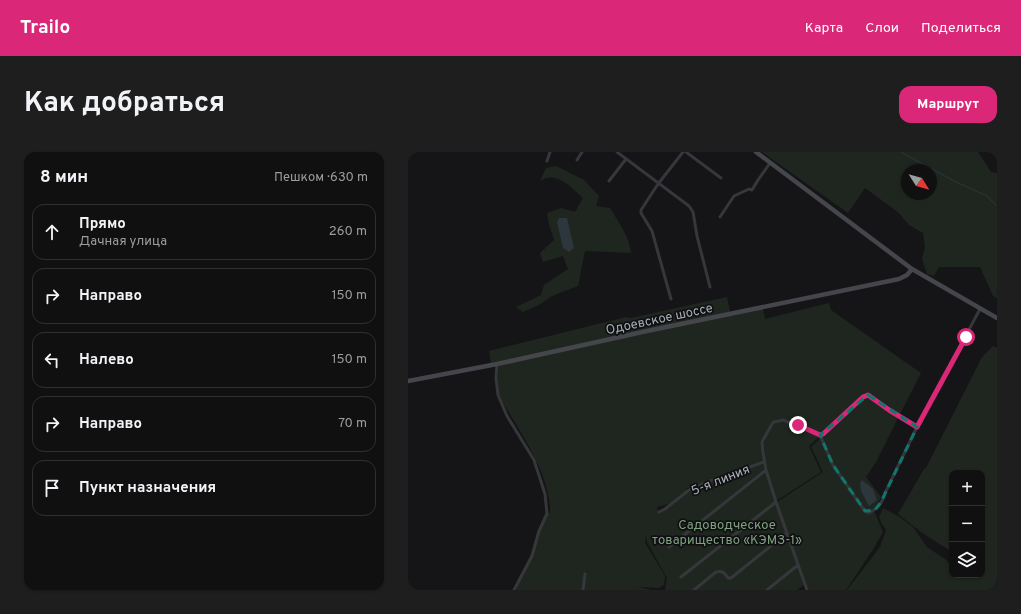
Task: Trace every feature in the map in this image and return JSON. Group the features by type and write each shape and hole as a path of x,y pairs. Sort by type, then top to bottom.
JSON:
{"main road":[{"path":"756,152 912,269 997,318"},
{"name":"Одоевское шоссе","path":"408,381 497,364 641,332 899,279 907,275 912,269"}],"street":[{"path":"547,160 550,152"},
{"path":"577,160 582,152"},
{"path":"617,152 689,206 693,212 697,236 710,288"},
{"path":"671,299 652,231 641,213 641,210 658,184 683,152"},
{"path":"686,152 721,178"},
{"path":"609,182 626,159"},
{"path":"720,217 734,196 749,189 752,190 770,163"},
{"path":"807,590 776,502 764,462 762,442 772,424 774,422 787,420 820,435 833,465 865,511 869,513 878,507 884,497 917,427 980,309"},
{"path":"497,364 496,378 498,395 507,416 534,460 545,494 547,514 539,531 532,556 514,590"},
{"path":"820,435 823,434 863,397 868,395 917,427"},
{"name":"5-я линия","path":"659,512 689,490 764,462"},
{"path":"668,547 766,470"},
{"path":"681,577 776,502"},
{"path":"694,590 719,571 724,573 728,578 731,578 787,534"},
{"path":"767,590 798,565"},
{"path":"583,590 585,574"}],"highlighted area":[{"path":"868,395 917,427 881,502 875,510 865,511 833,465 820,435"}],"green space":[{"path":"762,152 978,152 991,172 997,173 997,298 993,296 980,267 939,267 934,276 927,274 922,259 925,247 923,233 909,225 899,213 865,188 848,213"},
{"path":"556,166 584,180 599,196 596,206 610,208 626,236 631,253 585,251 578,286 552,296 539,305 523,312 516,307 541,295 544,285 568,269 563,256 543,262 540,253 554,240 547,213 561,208 575,212 583,198 563,181 552,177 540,181 546,168"},
{"name":"Садоводческое товарищество «КЭМЗ-1»","path":"727,297 731,316 763,309 765,319 829,303 831,310 921,373 899,416 867,393 821,432 817,432 782,419 776,420 770,425 761,443 763,461 686,489 686,491 669,504 657,507 659,513 664,511 690,490 763,463 804,585 797,590 665,590 667,578 647,542 646,535 645,543 665,576 664,585 659,588 639,587 651,590 517,590 515,586 532,552 537,533 545,513 550,513 549,498 545,483 532,452 499,396 497,386 499,362 491,363 489,351 626,317 631,318"},
{"path":"993,346 997,348 997,590 847,590 880,547 886,530 879,517 883,508 898,516 913,527 927,547 945,559 949,564 949,578 985,578 985,470 949,470 949,550 921,532 898,514 926,468 982,357"},
{"path":"866,396 898,418 876,462 866,477 881,497 876,507 872,510 875,513 883,532 846,590 808,590 777,502 823,472 811,447"},
{"path":"785,421 819,437 809,446 821,472 776,501 767,472 763,448 766,437 775,422"}],"shaded area":[{"path":"559,218 567,218 574,248 569,252 563,248 557,222"},
{"path":"862,480 873,489 877,500 869,506 861,491 860,483"}],"waterway":[{"path":"901,152 954,181 987,196 997,206"}],"route":[{"path":"798,425 806,430 820,435 823,434 863,397 868,395 917,427 966,337"}]}
